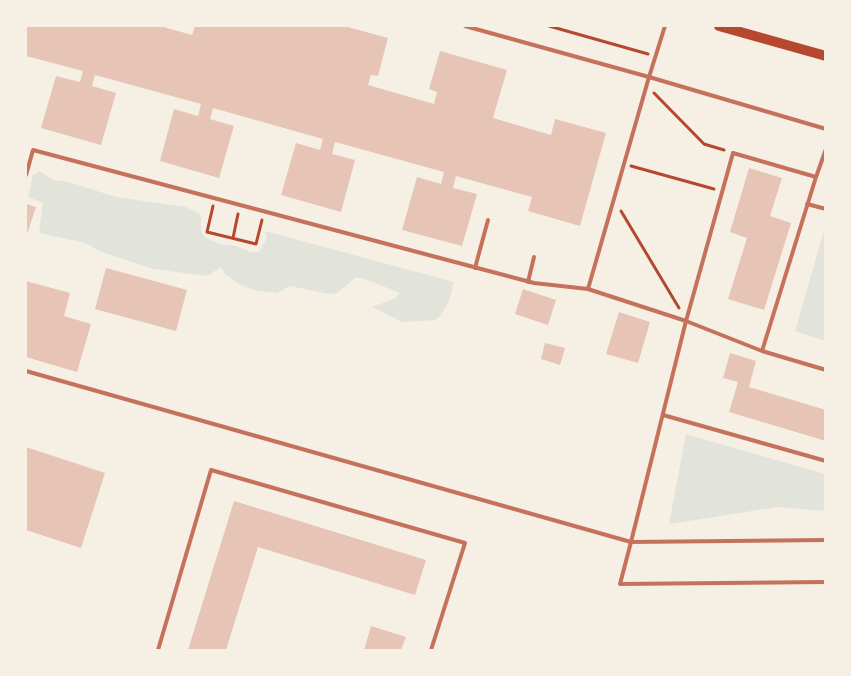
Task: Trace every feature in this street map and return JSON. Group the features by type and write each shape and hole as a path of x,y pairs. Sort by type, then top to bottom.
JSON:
{"main road":[{"path":"719,26 825,56"}],"lane":[{"path":"465,26 825,129"},
{"path":"588,289 665,26"},
{"path":"762,351 825,149"},
{"path":"26,175 33,150 528,282 588,289 686,321 762,351 825,370"},
{"path":"816,177 733,153 686,321 620,584 825,582"},
{"path":"807,204 825,209"},
{"path":"475,268 488,220"},
{"path":"528,282 534,257"},
{"path":"26,371 631,542 825,540"},
{"path":"663,415 825,462"},
{"path":"158,651 211,470 465,543 431,651"}],"path":[{"path":"549,26 655,56"},
{"path":"646,86 704,144 733,153"},
{"path":"623,164 722,192"},
{"path":"215,199 207,232 256,244 264,212"},
{"path":"614,199 686,321"},
{"path":"233,238 239,212"}],"shaded area":[{"path":"40,171 53,180 69,182 116,197 186,207 201,215 201,232 206,238 220,244 259,252 267,238 265,231 454,282 449,301 441,315 435,320 403,322 372,307 394,299 400,293 363,278 355,278 337,293 329,294 290,286 277,293 253,290 225,274 221,267 207,276 153,269 99,251 86,243 39,233 43,203 28,197 33,175"},
{"path":"824,231 826,231 825,341 795,331"},
{"path":"686,434 825,474 825,511 778,507 669,524"}],"building":[{"path":"26,26 160,26 192,35 195,26 344,26 388,38 378,76 371,75 368,85 434,104 437,92 429,89 440,51 507,70 493,118 551,135 555,119 606,133 580,226 528,211 532,197 456,176 453,188 477,194 462,246 402,230 417,177 441,184 444,172 335,142 332,154 355,160 341,212 281,195 296,143 320,150 323,139 213,108 210,119 234,126 219,178 160,161 174,109 198,116 201,104 95,75 92,86 116,93 101,145 41,128 56,76 80,82 83,71 26,56"},
{"path":"749,168 782,178 770,216 791,223 764,310 728,299 747,238 730,232"},
{"path":"26,204 36,207 26,237"},
{"path":"106,268 187,290 176,331 95,309"},
{"path":"26,281 70,293 64,316 91,324 77,372 26,357"},
{"path":"523,289 556,300 548,325 515,314"},
{"path":"619,312 650,322 638,363 606,354"},
{"path":"545,343 565,348 560,365 541,359"},
{"path":"730,353 756,361 749,387 826,410 826,441 729,412 738,382 723,378"},
{"path":"26,447 105,473 81,548 26,530"},
{"path":"234,501 426,560 415,595 258,547 226,650 188,650"},
{"path":"371,626 406,637 401,650 364,650"}]}
